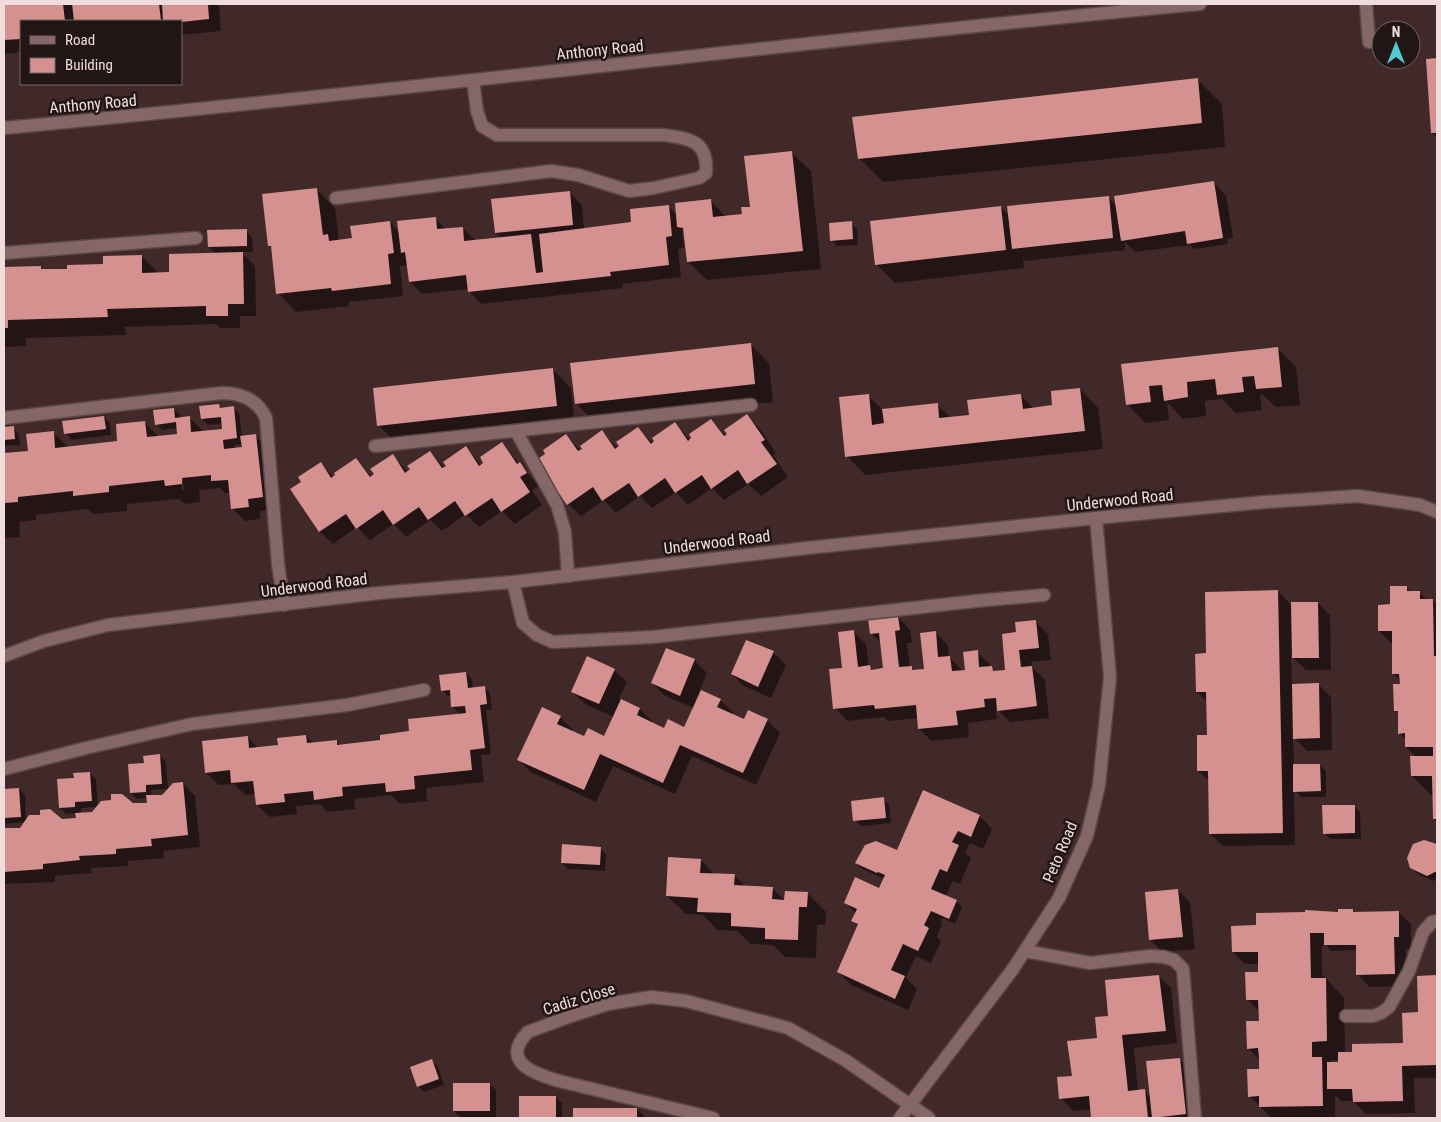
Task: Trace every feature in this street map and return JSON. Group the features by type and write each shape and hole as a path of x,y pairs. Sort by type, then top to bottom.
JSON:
{"street":[{"name":"Anthony Road","path":"4,128 145,115 980,24 1200,4"},
{"path":"1366,4 1369,42"},
{"path":"336,198 551,171 578,175 629,191 654,188 699,178 706,173 705,152 698,145 681,138 664,136 496,136 482,126 477,111 473,80"},
{"path":"4,253 196,238"},
{"path":"4,418 222,393 235,393 254,402 262,409 266,418 278,564 284,605"},
{"path":"375,446 750,405"},
{"path":"516,431 556,505 565,532 568,576"},
{"name":"Underwood Road","path":"4,656 44,641 108,625 379,593 513,582 807,548 1096,518 1265,502 1358,496 1420,505 1437,512"},
{"name":"Peto Road","path":"900,1118 1013,969 1058,898 1087,836 1099,785 1110,677 1096,518"},
{"path":"513,582 523,623 536,635 553,642 644,637 1044,595"},
{"path":"4,769 192,724 347,705 424,690"},
{"path":"1346,1016 1372,1016 1381,1014 1389,1007 1409,971 1423,932 1432,922 1437,921"},
{"path":"1024,951 1090,963 1151,956 1164,957 1178,962 1183,969 1195,1118"},
{"name":"Cadiz Close","path":"713,1118 559,1081 538,1074 525,1068 518,1057 520,1042 528,1032 608,1004 652,998 686,1001 788,1028 846,1060 909,1106 929,1118"}],"building":[{"path":"4,4 63,4 65,20 20,20 20,39 4,40"},
{"path":"72,4 159,4 161,20 74,20"},
{"path":"162,4 208,4 209,19 182,22 182,20 163,20"},
{"path":"1437,58 1437,133 1431,133 1426,59"},
{"path":"1198,78 1202,123 858,159 852,117"},
{"path":"792,151 803,251 687,262 683,228 677,227 675,203 711,199 713,217 742,214 741,207 750,207 744,156"},
{"path":"1214,181 1223,238 1187,244 1185,231 1121,241 1114,196"},
{"path":"317,188 323,235 328,234 329,241 352,238 350,226 390,221 394,253 388,254 391,284 332,291 331,288 276,294 271,246 268,246 262,194"},
{"path":"570,191 573,225 495,233 491,199"},
{"path":"1109,196 1113,238 1012,249 1007,206"},
{"path":"669,205 672,236 666,237 669,265 610,272 611,276 468,292 466,275 409,282 405,252 401,253 397,221 436,217 437,229 463,227 464,241 531,234 536,273 543,272 539,234 631,222 630,209"},
{"path":"1001,206 1006,250 875,265 870,221"},
{"path":"852,221 853,239 830,241 829,223"},
{"path":"247,229 247,246 208,247 207,230"},
{"path":"243,252 244,304 228,304 228,316 206,316 206,306 107,309 108,317 8,320 8,328 4,328 4,267 41,266 41,269 67,269 67,265 103,264 103,256 142,255 142,273 169,272 169,254"},
{"path":"751,343 755,384 575,404 570,363"},
{"path":"1278,347 1282,387 1256,389 1254,376 1242,377 1244,392 1217,395 1215,379 1187,382 1188,397 1164,401 1162,385 1149,386 1151,402 1126,405 1121,364"},
{"path":"553,368 557,406 377,426 373,388"},
{"path":"1080,388 1085,431 845,457 839,397 869,394 872,425 884,423 882,409 938,403 939,418 969,415 967,400 1021,394 1023,409 1052,405 1051,391"},
{"path":"219,404 220,408 234,406 237,438 223,440 224,449 242,447 240,436 256,434 263,497 248,499 249,507 231,509 228,480 211,481 211,475 182,478 182,484 165,486 164,480 109,486 109,492 73,496 73,491 18,497 18,502 4,503 4,453 28,451 26,434 54,431 55,448 117,441 116,424 145,421 147,437 177,434 176,422 155,425 153,410 174,408 175,418 190,416 191,432 222,429 221,417 201,419 199,406"},
{"path":"747,414 765,440 761,442 777,464 747,484 738,470 711,489 702,475 675,493 665,478 638,497 629,483 602,501 593,487 567,505 536,460 545,454 543,450 566,434 578,451 582,449 580,446 602,430 615,449 619,446 616,442 638,427 651,444 654,441 652,438 675,422 688,441 691,438 689,434 711,419 724,436 727,434 724,430"},
{"path":"104,416 106,429 64,434 62,421"},
{"path":"14,426 15,439 4,440 4,427"},
{"path":"502,442 517,464 520,462 527,473 520,477 530,492 501,512 492,498 465,516 455,501 428,520 419,507 393,525 383,510 356,529 346,514 319,532 290,489 301,482 298,477 321,462 331,478 335,475 334,473 356,458 370,477 374,474 370,469 393,454 405,473 410,469 407,466 430,451 442,468 446,466 443,462 466,446 479,466 483,463 480,457"},
{"path":"1390,586 1407,586 1407,591 1420,591 1420,599 1433,599 1434,656 1437,656 1437,819 1433,819 1432,776 1411,776 1410,756 1433,756 1433,747 1405,747 1405,733 1398,734 1398,711 1394,711 1393,684 1400,684 1399,674 1392,674 1392,631 1378,631 1378,605 1390,604"},
{"path":"1278,590 1283,833 1209,834 1208,771 1197,771 1197,735 1207,735 1206,692 1196,692 1195,654 1206,653 1205,592"},
{"path":"1291,602 1318,602 1319,658 1292,658"},
{"path":"898,616 900,630 895,631 899,667 912,666 912,670 924,669 920,633 936,631 938,657 950,656 952,671 965,670 963,652 978,650 979,667 992,666 993,671 1005,670 1002,634 1016,632 1015,622 1036,620 1039,648 1019,650 1021,667 1032,666 1037,706 997,711 996,698 984,699 985,707 956,711 958,725 918,729 916,705 875,709 874,705 833,709 829,669 842,668 838,632 854,630 858,667 870,665 871,670 883,668 879,633 870,634 868,619"},
{"path":"746,640 774,651 758,687 731,674"},
{"path":"666,648 695,659 680,696 651,683"},
{"path":"587,656 615,669 599,704 571,692"},
{"path":"466,672 468,688 485,686 487,704 480,705 485,748 470,750 472,770 414,776 415,789 386,792 385,783 342,787 343,796 314,800 313,791 284,794 285,802 256,805 253,781 231,783 230,770 205,773 202,741 248,736 249,748 278,745 277,738 306,735 307,743 337,740 337,745 380,740 380,735 409,731 408,719 466,713 465,706 451,707 450,690 441,691 439,675"},
{"path":"1319,683 1320,738 1293,739 1292,684"},
{"path":"701,690 721,699 717,707 744,719 748,710 768,719 743,773 680,745 663,783 600,754 584,790 517,760 542,707 561,716 557,724 584,736 588,728 604,736 621,699 640,708 637,715 664,728 668,719 684,727"},
{"path":"160,754 162,784 146,785 146,792 130,793 128,764 144,763 143,756"},
{"path":"1293,764 1320,764 1321,791 1293,792"},
{"path":"90,772 92,801 75,802 75,807 59,808 57,779 74,778 73,773"},
{"path":"183,782 188,835 151,839 152,846 116,849 116,854 79,856 80,860 43,864 43,869 4,872 4,828 20,828 29,815 40,815 40,810 50,809 62,819 76,818 75,813 92,812 101,801 111,800 111,794 122,794 133,803 147,803 146,795 162,795 173,783"},
{"path":"19,788 21,817 4,818 4,789"},
{"path":"923,790 980,815 971,837 958,831 952,842 959,845 947,872 940,869 931,889 957,900 949,919 931,911 924,925 929,928 918,951 903,944 891,970 905,976 895,999 837,972 858,924 851,921 857,909 844,903 855,877 879,888 885,875 855,863 865,845 876,841 897,850"},
{"path":"884,797 886,818 853,821 851,801"},
{"path":"1322,805 1355,805 1355,833 1323,834"},
{"path":"1424,840 1437,844 1437,871 1427,876 1410,868 1407,858 1413,844"},
{"path":"562,844 601,847 600,865 561,863"},
{"path":"668,857 701,859 700,873 735,874 734,885 773,887 772,899 784,900 785,891 808,892 807,907 799,907 798,940 765,939 765,928 731,926 731,913 697,912 698,898 666,896"},
{"path":"1178,889 1183,937 1149,940 1145,892"},
{"path":"1338,909 1353,909 1353,912 1399,911 1399,937 1394,937 1395,974 1356,975 1356,945 1324,945 1324,933 1310,933 1311,978 1326,978 1327,1041 1312,1042 1312,1057 1322,1057 1323,1106 1259,1107 1259,1096 1248,1097 1247,1069 1259,1069 1259,1058 1258,1048 1247,1049 1246,1021 1259,1021 1258,1000 1246,1000 1245,972 1258,972 1258,952 1232,952 1231,926 1256,925 1256,913 1305,912 1305,910 1338,912"},
{"path":"1159,975 1166,1031 1122,1035 1128,1091 1145,1089 1148,1118 1091,1118 1089,1096 1059,1099 1057,1077 1072,1076 1067,1041 1097,1038 1095,1017 1108,1016 1105,980"},
{"path":"1437,975 1437,1065 1402,1066 1403,1101 1353,1102 1352,1089 1327,1089 1327,1062 1338,1062 1338,1052 1352,1052 1352,1044 1403,1043 1402,1013 1418,1012 1417,976"},
{"path":"1180,1058 1186,1114 1152,1118 1146,1061"},
{"path":"432,1059 439,1079 417,1087 410,1067"},
{"path":"453,1083 490,1083 490,1111 453,1111"},
{"path":"519,1096 556,1096 556,1118 519,1118"},
{"path":"573,1108 637,1108 637,1118 573,1118"}]}
